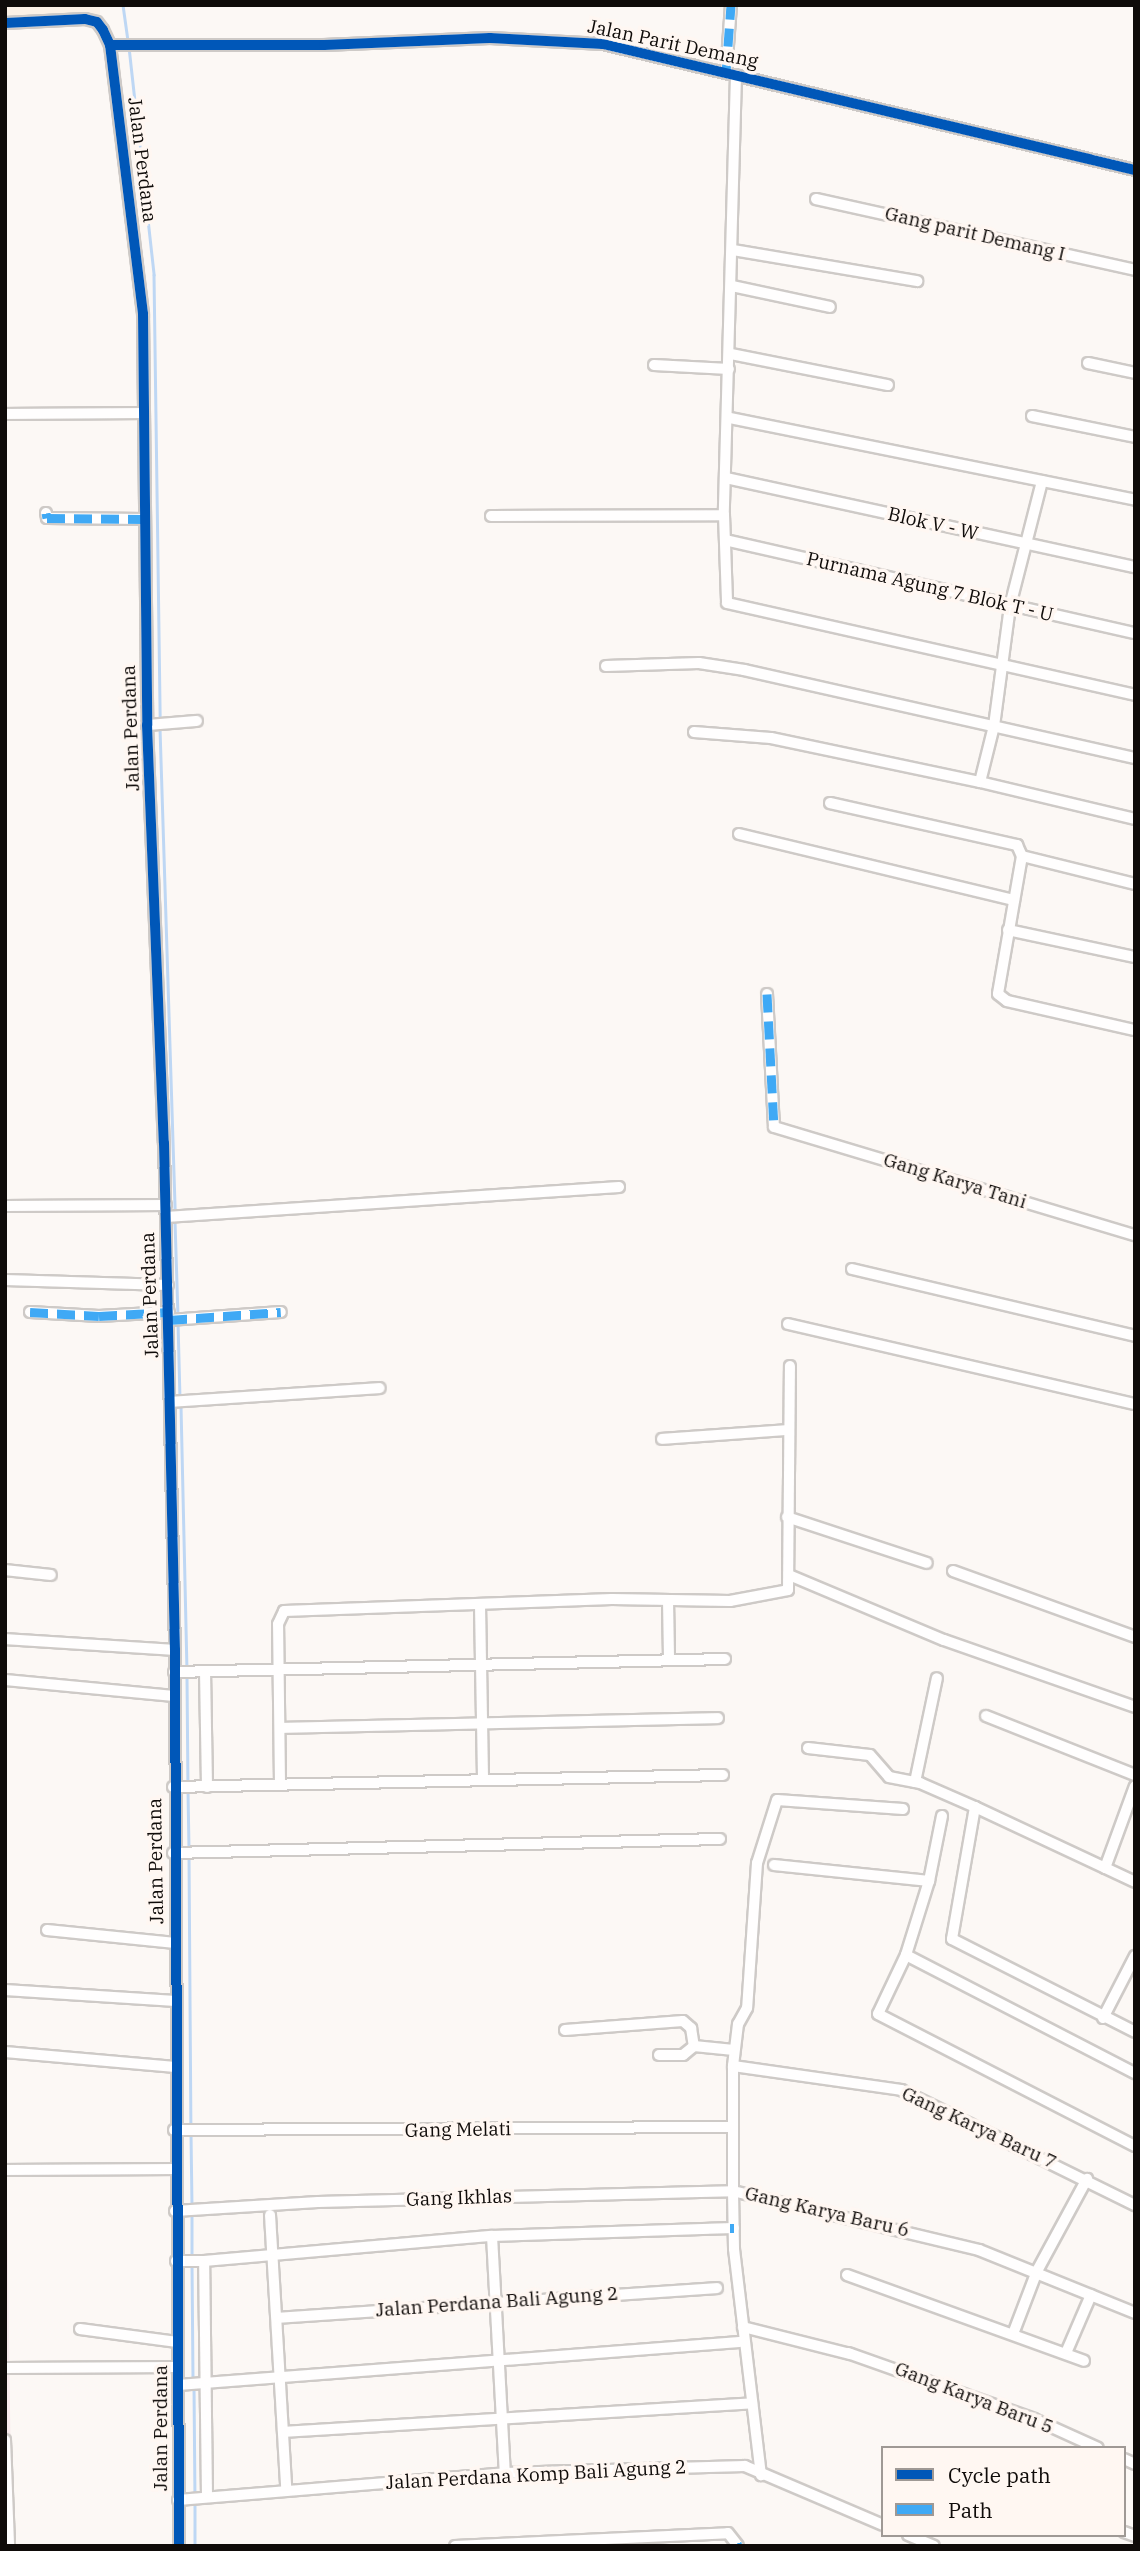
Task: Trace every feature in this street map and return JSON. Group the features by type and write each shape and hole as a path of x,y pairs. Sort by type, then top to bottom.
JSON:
{"street":[{"path":"731,5 733,250 729,479 724,515 726,599 731,606 1001,662 1135,695"},
{"path":"5,23 85,19 97,22 116,45"},
{"name":"Jalan Parit Demang","path":"116,45 324,46 490,37 574,40 731,74 1135,170"},
{"name":"Jalan Perdana","path":"116,45 143,314 144,519 156,725 166,1205 172,1217 168,1286 175,1650 189,1671 174,1696 178,1787 175,2067 179,2130 175,2169 180,2211 177,2342 182,2499 179,2546"},
{"name":"Gang parit Demang I","path":"816,199 1135,270"},
{"path":"733,250 917,281"},
{"path":"732,286 830,307"},
{"path":"731,354 888,386"},
{"path":"1088,363 1135,373"},
{"path":"654,365 729,369"},
{"path":"5,414 143,413"},
{"path":"1032,416 1135,437"},
{"path":"730,418 1135,500"},
{"name":"Blok V - W","path":"729,479 1135,567"},
{"path":"980,782 994,726 1010,606 1042,481"},
{"path":"46,513 47,518 144,519"},
{"path":"491,516 724,515"},
{"name":"Purnama Agung 7 Blok T - U","path":"725,540 1135,633"},
{"path":"606,666 699,663 1135,758"},
{"path":"156,725 197,721"},
{"path":"694,732 771,737 1135,818"},
{"path":"830,803 1017,845 1022,856 997,989 1001,997 1135,1030"},
{"path":"739,834 1014,900"},
{"path":"1022,856 1135,884"},
{"path":"1008,930 1135,957"},
{"name":"Gang Karya Tani","path":"767,994 774,1127 1135,1236"},
{"path":"172,1217 619,1187"},
{"path":"5,1206 166,1205"},
{"path":"852,1269 1135,1336"},
{"path":"5,1280 168,1286"},
{"path":"30,1312 99,1316 281,1312"},
{"path":"788,1324 1135,1404"},
{"path":"280,1784 282,1728 278,1624 284,1611 668,1600 730,1601 781,1594 788,1590 790,1366"},
{"path":"172,1402 380,1388"},
{"path":"662,1439 788,1430"},
{"path":"787,1517 927,1563"},
{"path":"5,1570 51,1575"},
{"path":"953,1571 1135,1637"},
{"path":"789,1575 944,1640 1135,1707"},
{"path":"668,1600 669,1660"},
{"path":"480,1605 484,1779"},
{"path":"5,1639 175,1650"},
{"path":"205,1788 189,1671 482,1662 725,1659"},
{"path":"915,1782 937,1678"},
{"path":"5,1680 174,1696"},
{"path":"986,1716 1135,1776"},
{"path":"282,1728 718,1718"},
{"path":"808,1748 870,1755 889,1777 915,1782 975,1807 1135,1882"},
{"path":"178,1787 723,1775"},
{"path":"1105,1868 1135,1786"},
{"name":"Gang Karya Baru 6","path":"903,1809 778,1800 757,1863 747,2008 738,2024 734,2050 733,2191 942,2239 1037,2271 1135,2313"},
{"path":"975,1807 952,1939 1135,2032"},
{"path":"942,1816 929,1881 906,1955 877,2011 879,2016 1135,2146"},
{"path":"177,1852 720,1839"},
{"path":"774,1865 929,1881"},
{"path":"47,1930 175,1943"},
{"path":"906,1955 1135,2073"},
{"path":"1103,2018 1135,1956"},
{"path":"5,1990 176,2001"},
{"path":"565,2030 683,2021 691,2028 694,2046"},
{"path":"659,2054 682,2054 694,2046 734,2050"},
{"path":"5,2052 175,2067"},
{"name":"Gang Karya Baru 7","path":"733,2066 901,2090 1087,2179 1135,2205"},
{"name":"Gang Melati","path":"179,2130 733,2127"},
{"path":"5,2170 175,2169"},
{"path":"1013,2334 1037,2271 1087,2179"},
{"path":"733,2191 732,2228 761,2474"},
{"name":"Gang Ikhlas","path":"180,2211 733,2191"},
{"path":"270,2215 286,2488"},
{"path":"180,2261 492,2236 732,2228"},
{"path":"492,2236 505,2473"},
{"path":"203,2261 205,2497"},
{"path":"847,2275 1084,2361"},
{"name":"Jalan Perdana Bali Agung 2","path":"277,2318 717,2288"},
{"path":"1066,2353 1091,2295"},
{"name":"Gang Karya Baru 5","path":"743,2326 849,2353 1034,2419 1094,2446"},
{"path":"80,2329 177,2342"},
{"path":"180,2385 281,2375 739,2342"},
{"path":"5,2368 178,2367"},
{"path":"283,2432 752,2403"},
{"path":"5,2440 9,2546"},
{"name":"Jalan Perdana Komp Bali Agung 2","path":"182,2499 286,2488 505,2473 745,2466 881,2524"},
{"path":"455,2546 728,2533 737,2545"},
{"path":"913,2537 934,2546"}],"shaded area":[{"path":"5,5 100,5 100,15 5,18"},
{"path":"6,2127 12,2546 5,2546"}],"waterway":[{"path":"123,5 128,40"},
{"path":"129,47 154,275 160,721"},
{"path":"160,728 175,1214"},
{"path":"175,1221 178,1316"},
{"path":"178,1322 180,1400"},
{"path":"181,1406 187,1669"},
{"path":"187,1676 188,1785"},
{"path":"188,1791 189,1848"},
{"path":"189,1854 191,2128"},
{"path":"191,2134 192,2208"},
{"path":"192,2215 192,2257"},
{"path":"192,2264 193,2380"},
{"path":"194,2386 195,2495"},
{"path":"195,2502 195,2546"}],"marked path":[{"path":"726,73 731,5"},
{"path":"46,513 47,518 144,519"},
{"path":"767,994 774,1127"},
{"path":"30,1312 99,1316 169,1312"},
{"path":"169,1320 281,1312"}],"cycle path":[{"path":"5,23 85,19 97,22 103,30 110,45 143,314 147,725 164,1143 175,1650 179,2546"},
{"path":"110,45 324,45 490,38 603,44 1135,170"}]}
